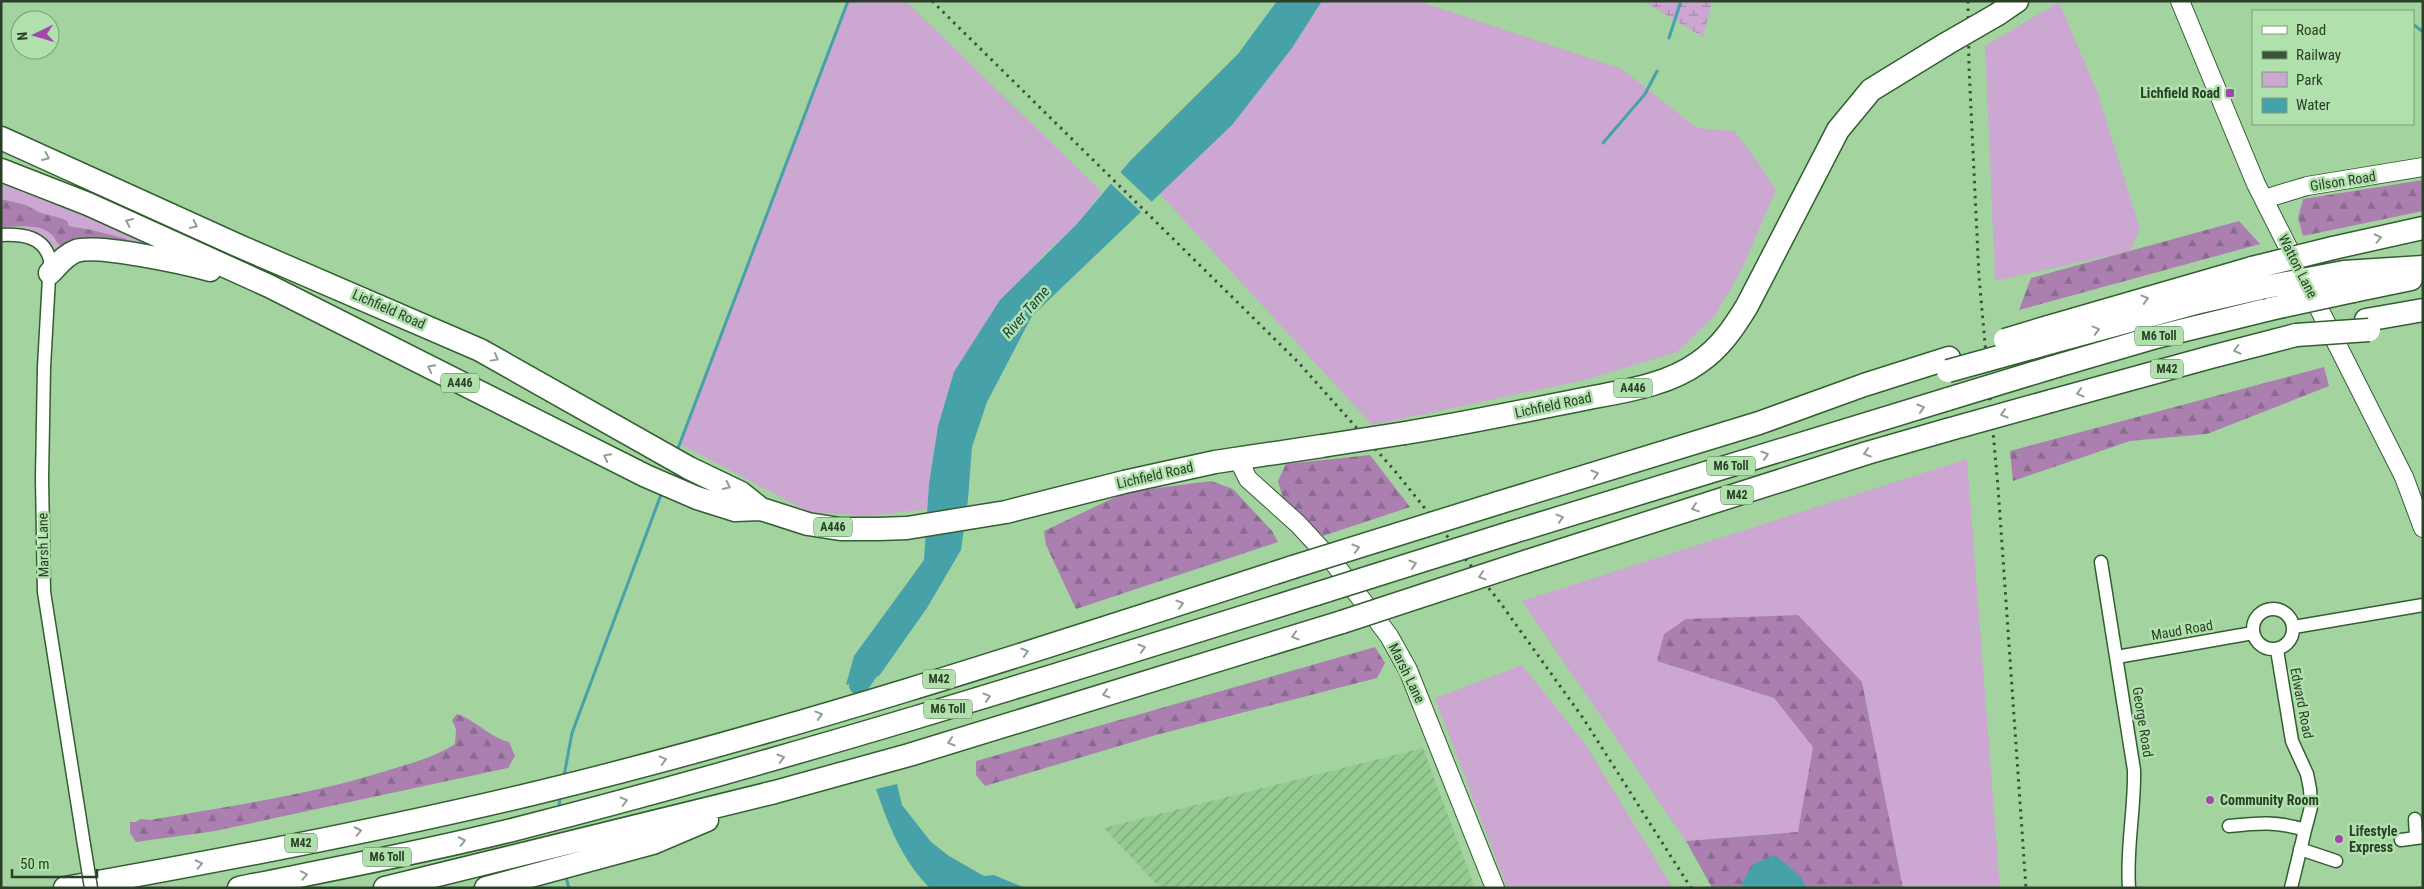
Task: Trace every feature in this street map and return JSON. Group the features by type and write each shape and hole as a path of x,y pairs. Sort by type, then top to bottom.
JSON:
{"highway":[{"name":"Lichfield Road","path":"1,170 88,204 269,286 650,478 682,492 735,510 761,509 808,524 840,528 907,528 1006,512 1124,482 1247,458 1455,425 1643,386 1671,377 1696,365 1714,352 1731,333 1747,306 1838,130 1871,90 2017,1"},
{"name":"Lichfield Road","path":"1,138 239,246 480,350 689,468 741,493 761,509"},
{"path":"2048,335 2252,268 2423,228"},
{"path":"50,273 76,251 92,249 190,264 269,286"},
{"name":"M42","path":"65,888 222,859 537,792 835,711 1759,423 1867,396 1949,365 2048,335 2261,288 2349,282 2423,267"},
{"name":"M6 Toll","path":"239,888 340,868 536,823 758,765 873,732 1513,532 2050,368 2156,337 2270,309 2349,282 2423,276"},
{"name":"M42","path":"385,888 775,792 909,755 1342,622 1866,453 2290,337 2368,325 2423,310"},
{"name":"M42","path":"2368,325 2423,324"},
{"path":"486,888 653,843 775,792"}],"main road":[{"name":"Watton Lane","path":"2180,1 2244,158 2404,477 2423,528"},
{"name":"Gilson Road","path":"2264,199 2307,186 2423,167"},
{"name":"Marsh Lane","path":"1247,458 1248,479 1334,562 1388,636 1408,670 1422,701 1495,888"}],"street":[{"name":"Marsh Lane","path":"1,235 18,235 40,242 48,252 50,273 44,367 42,468 44,592 91,888"},
{"name":"George Road","path":"2101,562 2134,770 2134,793 2127,864 2129,888"},
{"path":"2294,627 2423,605"},
{"path":"2275,609 2284,612 2290,618 2294,627 2290,642 2277,650 2266,649 2257,643 2253,633 2253,624 2258,616 2266,610 2275,609"},
{"name":"Maud Road","path":"2117,657 2253,633"},
{"name":"Edward Road","path":"2277,650 2292,741 2307,774 2310,789 2310,807 2305,830"},
{"path":"2401,840 2420,837 2415,819"},
{"path":"2229,826 2266,822 2286,824 2305,830 2291,888"},
{"path":"2300,849 2336,861"}],"shaded area":[{"path":"1423,748 1475,888 1160,888 1104,828"}],"green space":[{"path":"848,1 906,1 1102,192 1076,225 1044,254 954,372 938,426 929,484 928,509 868,516 809,512 680,444"},
{"path":"1322,1 1418,1 1622,69 1697,128 1734,131 1756,159 1776,190 1741,271 1714,317 1677,352 1585,380 1372,425 1160,194 1232,125 1292,48"},
{"path":"1641,1 1712,1 1703,37 1645,2"},
{"path":"2059,2 2098,94 2140,229 2130,251 1995,281 1985,46"},
{"path":"1,179 191,258 91,242 126,239 69,226 61,218 41,213 26,205 1,199"},
{"path":"2423,180 2423,211 2303,236 2298,218 2303,199"},
{"path":"1,199 26,205 41,213 61,218 67,221 69,226 127,239 123,243 85,242 60,245 53,236 42,229 28,226 1,227"},
{"path":"2239,221 2260,244 2019,310 2031,278"},
{"path":"33,226 45,230 54,236 55,242 60,245 85,242 57,258 55,251 43,236 18,227"},
{"path":"2324,367 2329,386 2207,434 2130,441 2013,481 2010,451"},
{"path":"1370,455 1410,507 1323,536 1283,499 1278,481 1286,464"},
{"path":"1967,459 2000,888 1903,888 1862,682 1657,661 1774,698 1813,747 1799,832 1686,841 1522,601"},
{"path":"1211,481 1233,489 1272,531 1278,542 1076,609 1046,545 1044,531 1126,492"},
{"path":"1798,615 1862,682 1903,888 1712,888 1686,841 1798,832 1813,747 1774,698 1657,661 1664,634 1686,619"},
{"path":"1375,647 1385,663 1377,678 1156,735 985,786 976,775 976,761"},
{"path":"1522,665 1585,744 1673,888 1507,888 1435,698"},
{"path":"457,714 502,740 509,742 515,756 508,768 215,831 136,842 130,833 130,822 136,822 140,819 150,820 300,793 360,779 423,759 455,744 456,729 452,720"}],"water":[{"path":"1277,1 1322,1 1292,48 1232,125 1032,316 987,402 972,447 968,499 961,550 927,608 879,676 846,685 854,656 924,560 929,484 938,426 954,372 1000,300 1076,225 1130,161 1238,54"},
{"path":"897,784 902,805 931,842 949,856 984,876 994,875 1023,887 1046,888 930,888 920,878 897,842 876,789"},
{"path":"1775,855 1801,877 1806,888 1747,888 1741,884 1754,864"}],"pier":[{"path":"1118,170 1153,203 1142,213 1108,181"}],"waterway":[{"path":"677,451 848,1"},
{"path":"1669,38 1680,4"},
{"path":"2414,25 2423,32"},
{"path":"1603,143 1645,94 1657,71"},
{"path":"564,776 572,733 662,492"},
{"name":"River Tame","path":"859,685 877,658"},
{"path":"559,808 560,795"},
{"path":"565,874 569,888"}],"railway":[{"path":"932,1 1298,362 1395,471 1499,601 1583,718 1691,888"},
{"path":"1968,1 1969,67 1979,277 1998,487 2026,888"}],"place":[{"name":"Lichfield Road","path":"2230,93"},
{"name":"Community Room","path":"2210,800"},
{"name":"Lifestyle Express","path":"2339,839"}]}
